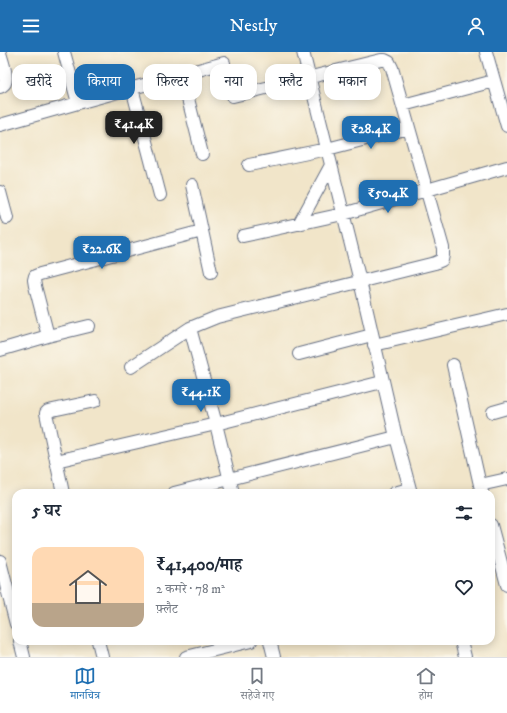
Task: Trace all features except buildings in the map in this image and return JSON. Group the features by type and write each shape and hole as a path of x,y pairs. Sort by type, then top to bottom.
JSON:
{"street":[{"path":"64,52 78,103"},
{"path":"303,52 306,64"},
{"path":"486,52 507,126"},
{"path":"0,53 6,80 0,87"},
{"path":"131,367 190,328 217,317 442,260 443,248 403,105 389,62 385,60 316,76"},
{"path":"403,105 494,81"},
{"path":"135,99 160,195"},
{"path":"0,125 89,100"},
{"path":"188,100 202,154"},
{"path":"315,100 360,281 382,382 409,489"},
{"path":"249,166 328,149 409,128"},
{"path":"299,224 331,165"},
{"path":"243,236 343,214 507,167"},
{"path":"192,184 211,272"},
{"path":"0,192 7,218"},
{"path":"48,336 35,286 35,276 202,231"},
{"path":"299,354 507,314"},
{"path":"0,350 89,326"},
{"path":"190,328 232,489"},
{"path":"453,365 481,489 507,479"},
{"path":"56,461 216,424 382,382"},
{"path":"62,489 46,412 95,401"},
{"path":"492,412 507,408"},
{"path":"190,489 396,437"},
{"path":"495,540 507,585"},
{"path":"0,561 12,608"},
{"path":"21,645 24,657"},
{"path":"99,645 102,657"},
{"path":"186,657 235,645"},
{"path":"271,645 274,657"},
{"path":"462,645 465,657"}]}
